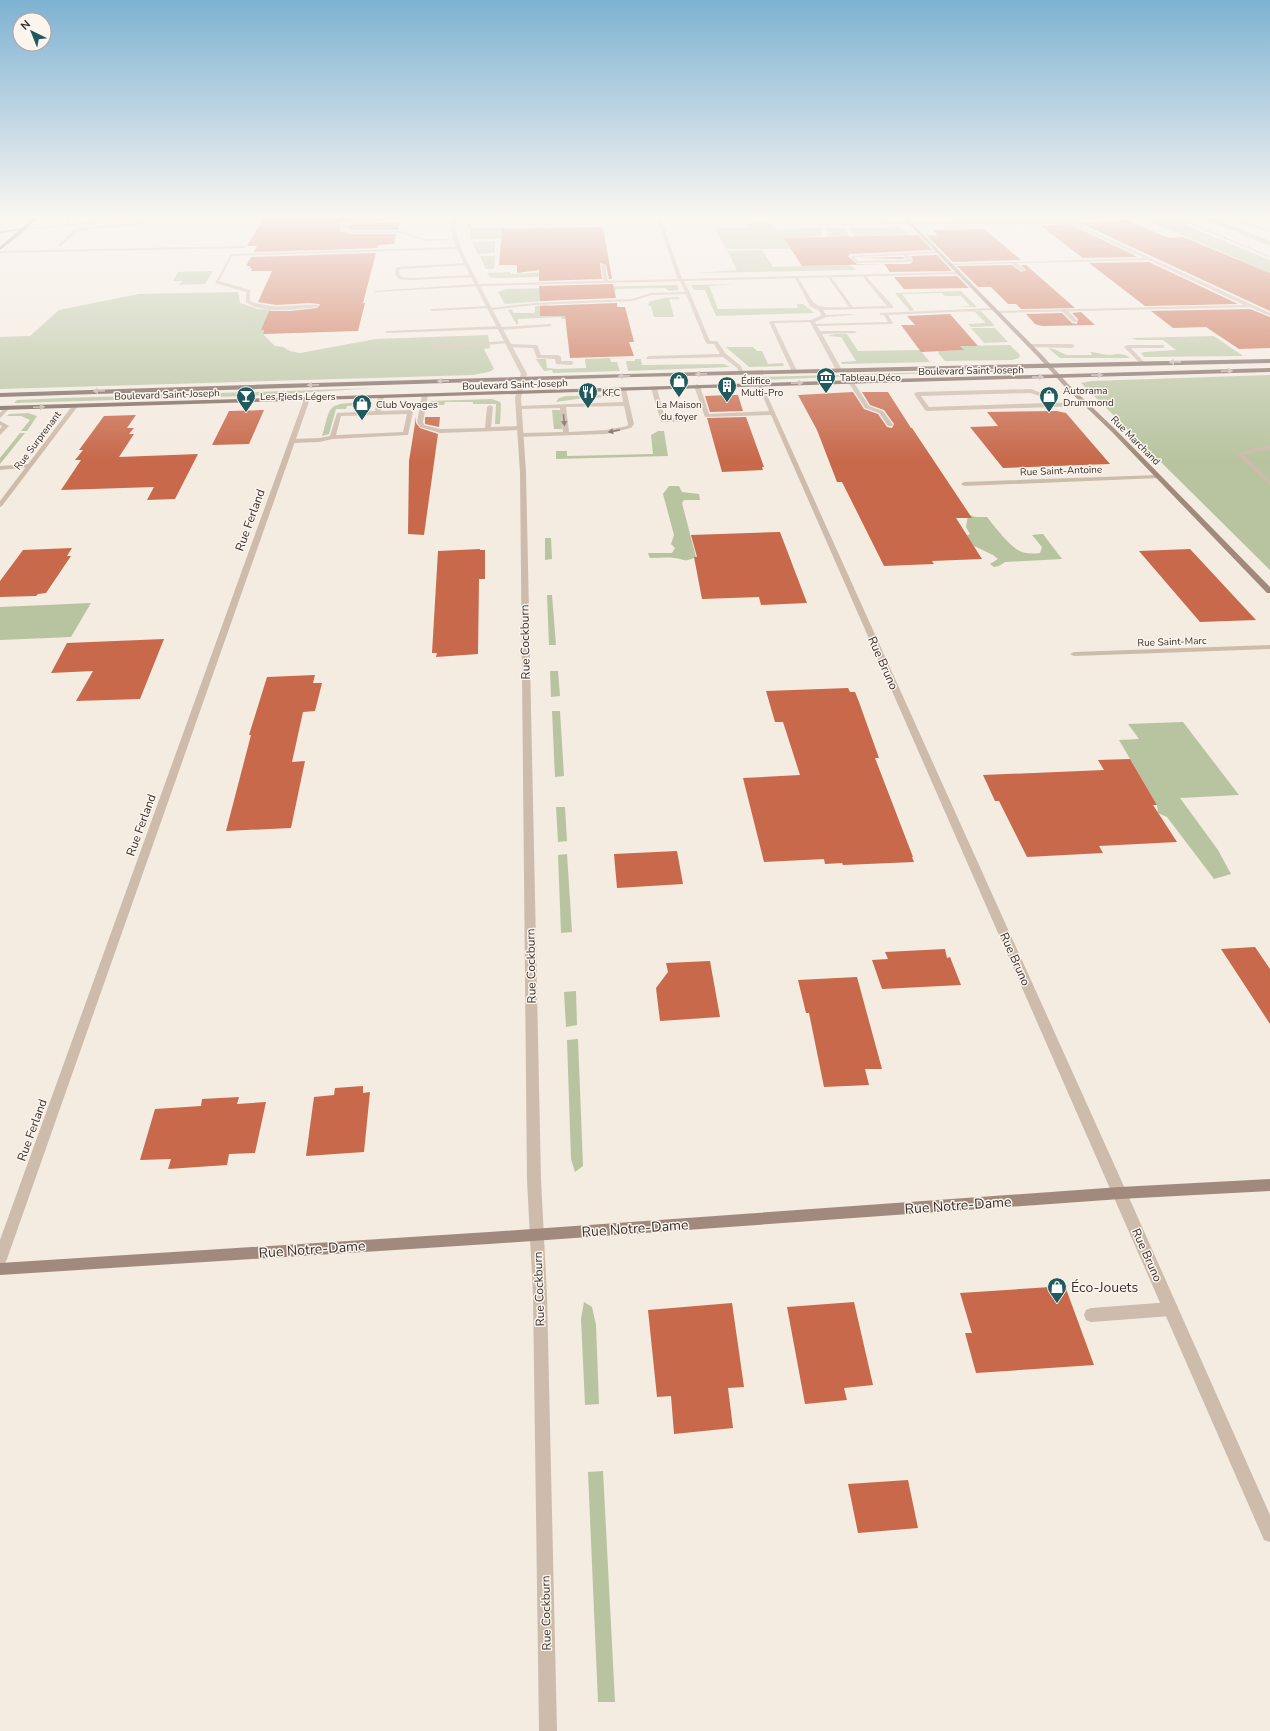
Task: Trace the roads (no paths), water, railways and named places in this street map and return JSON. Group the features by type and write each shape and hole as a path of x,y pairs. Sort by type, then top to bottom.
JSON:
{"main road":[{"name":"Boulevard Saint-Joseph","path":"0,394 1047,364 1270,361"},
{"name":"Boulevard Saint-Joseph","path":"0,408 520,393 759,384 1270,370"}],"street":[{"path":"248,299 248,302 254,305 269,307 317,306"},
{"path":"485,299 524,374 524,378"},
{"path":"432,310 636,299"},
{"path":"690,299 708,343 715,342 724,355 739,367 742,373"},
{"path":"808,299 812,306 820,309 891,307 884,299"},
{"path":"845,299 852,308"},
{"name":"Rue Marchand","path":"983,299 1270,591"},
{"path":"1236,299 1270,315"},
{"path":"521,305 524,312"},
{"path":"873,314 994,310 1251,306"},
{"path":"820,309 825,316"},
{"path":"1064,310 1075,321"},
{"path":"794,371 771,322 891,323 885,314"},
{"path":"813,323 825,316 855,315"},
{"path":"813,323 839,370"},
{"path":"387,332 550,325"},
{"path":"819,333 855,332"},
{"path":"431,347 509,344 534,346 539,357 558,357 558,363 571,363"},
{"path":"1030,346 1072,346"},
{"path":"1142,363 1127,347 1163,346"},
{"path":"649,358 724,355"},
{"name":"Rue Cockburn","path":"524,378 520,393 519,407 523,479 534,1180 540,1295 548,1731"},
{"path":"852,382 867,407 881,412 890,425"},
{"name":"Rue Bruno","path":"759,384 1120,1193 1270,1534"},
{"path":"697,386 708,416 771,413"},
{"path":"654,388 663,421 694,420"},
{"path":"425,396 421,424 425,427 440,431 488,429 566,433 606,432 629,427 631,424 623,389"},
{"path":"1053,405 1042,395 1031,391 917,394 927,410 1013,409 1053,405 1085,404"},
{"path":"378,413 381,397"},
{"name":"Rue Ferland","path":"0,1259 307,399"},
{"path":"519,407 626,404"},
{"name":"Rue Surprenant","path":"0,505 75,406"},
{"path":"563,406 566,433"},
{"path":"488,429 490,407"},
{"path":"0,416 7,408"},
{"path":"292,441 319,440 333,437 406,434 410,412 339,414 333,437"},
{"path":"0,423 6,426 0,434"},
{"path":"1270,448 1247,451 1241,454 1241,456 1270,483"},
{"path":"0,468 29,466"},
{"name":"Rue Saint-Antoine","path":"964,484 1158,477"},
{"name":"Rue Saint-Marc","path":"1074,654 1270,647"},
{"name":"Rue Notre-Dame","path":"0,1269 537,1235 1120,1193 1270,1185"},
{"path":"1091,1315 1171,1309"}],"place":[{"name":"Tableau Déco","path":"826,394"},
{"name":"La Maison du foyer","path":"679,398"},
{"name":"Édifice Multi-Pro","path":"727,403"},
{"name":"KFC","path":"588,409"},
{"name":"Les Pieds Légers","path":"246,413"},
{"name":"Autorama Drummond","path":"1049,413"},
{"name":"Club Voyages","path":"362,421"},
{"name":"Éco-Jouets","path":"1057,1304"}]}
